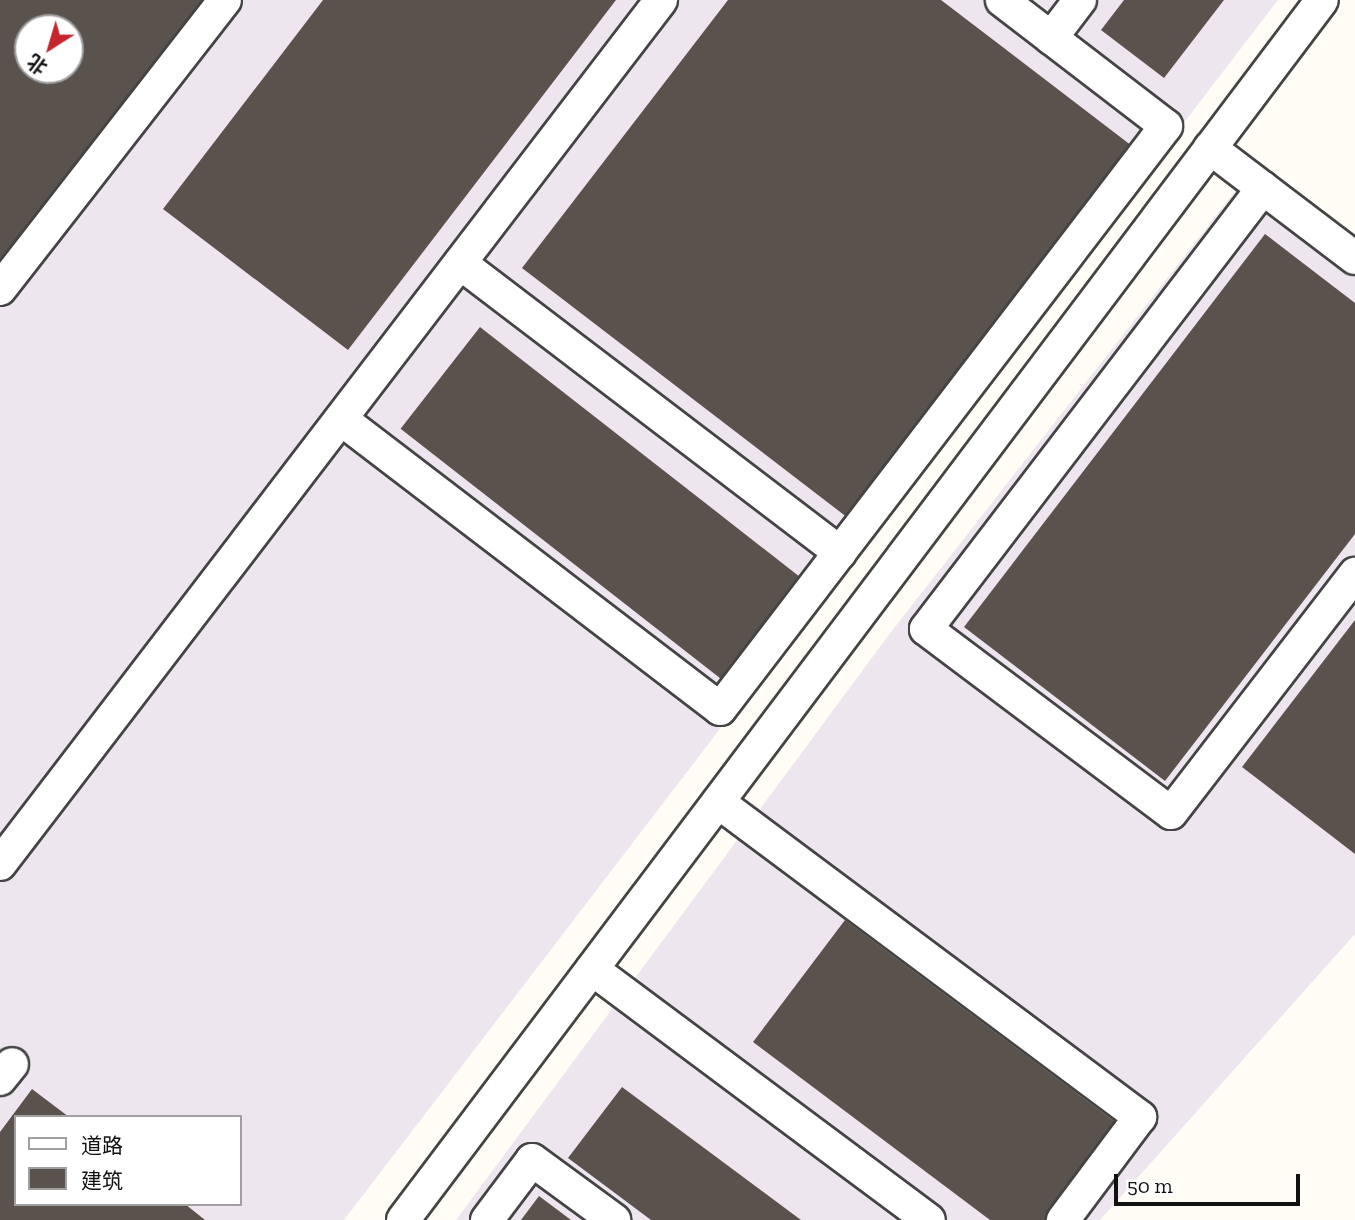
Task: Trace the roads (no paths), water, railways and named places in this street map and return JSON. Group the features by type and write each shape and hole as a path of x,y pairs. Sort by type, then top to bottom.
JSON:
{"street":[{"path":"0,289 225,0"},
{"path":"0,864 662,0"},
{"path":"341,419 720,709 1167,126 1002,0"},
{"path":"1051,38 1080,0"},
{"path":"403,1220 1322,0"},
{"path":"1210,148 1355,258"},
{"path":"1263,188 926,629 1171,813 1355,574"},
{"path":"460,263 839,553"},
{"path":"718,802 1140,1117 1063,1220"},
{"path":"593,969 929,1220"},
{"path":"487,1220 532,1160 614,1220"}]}
